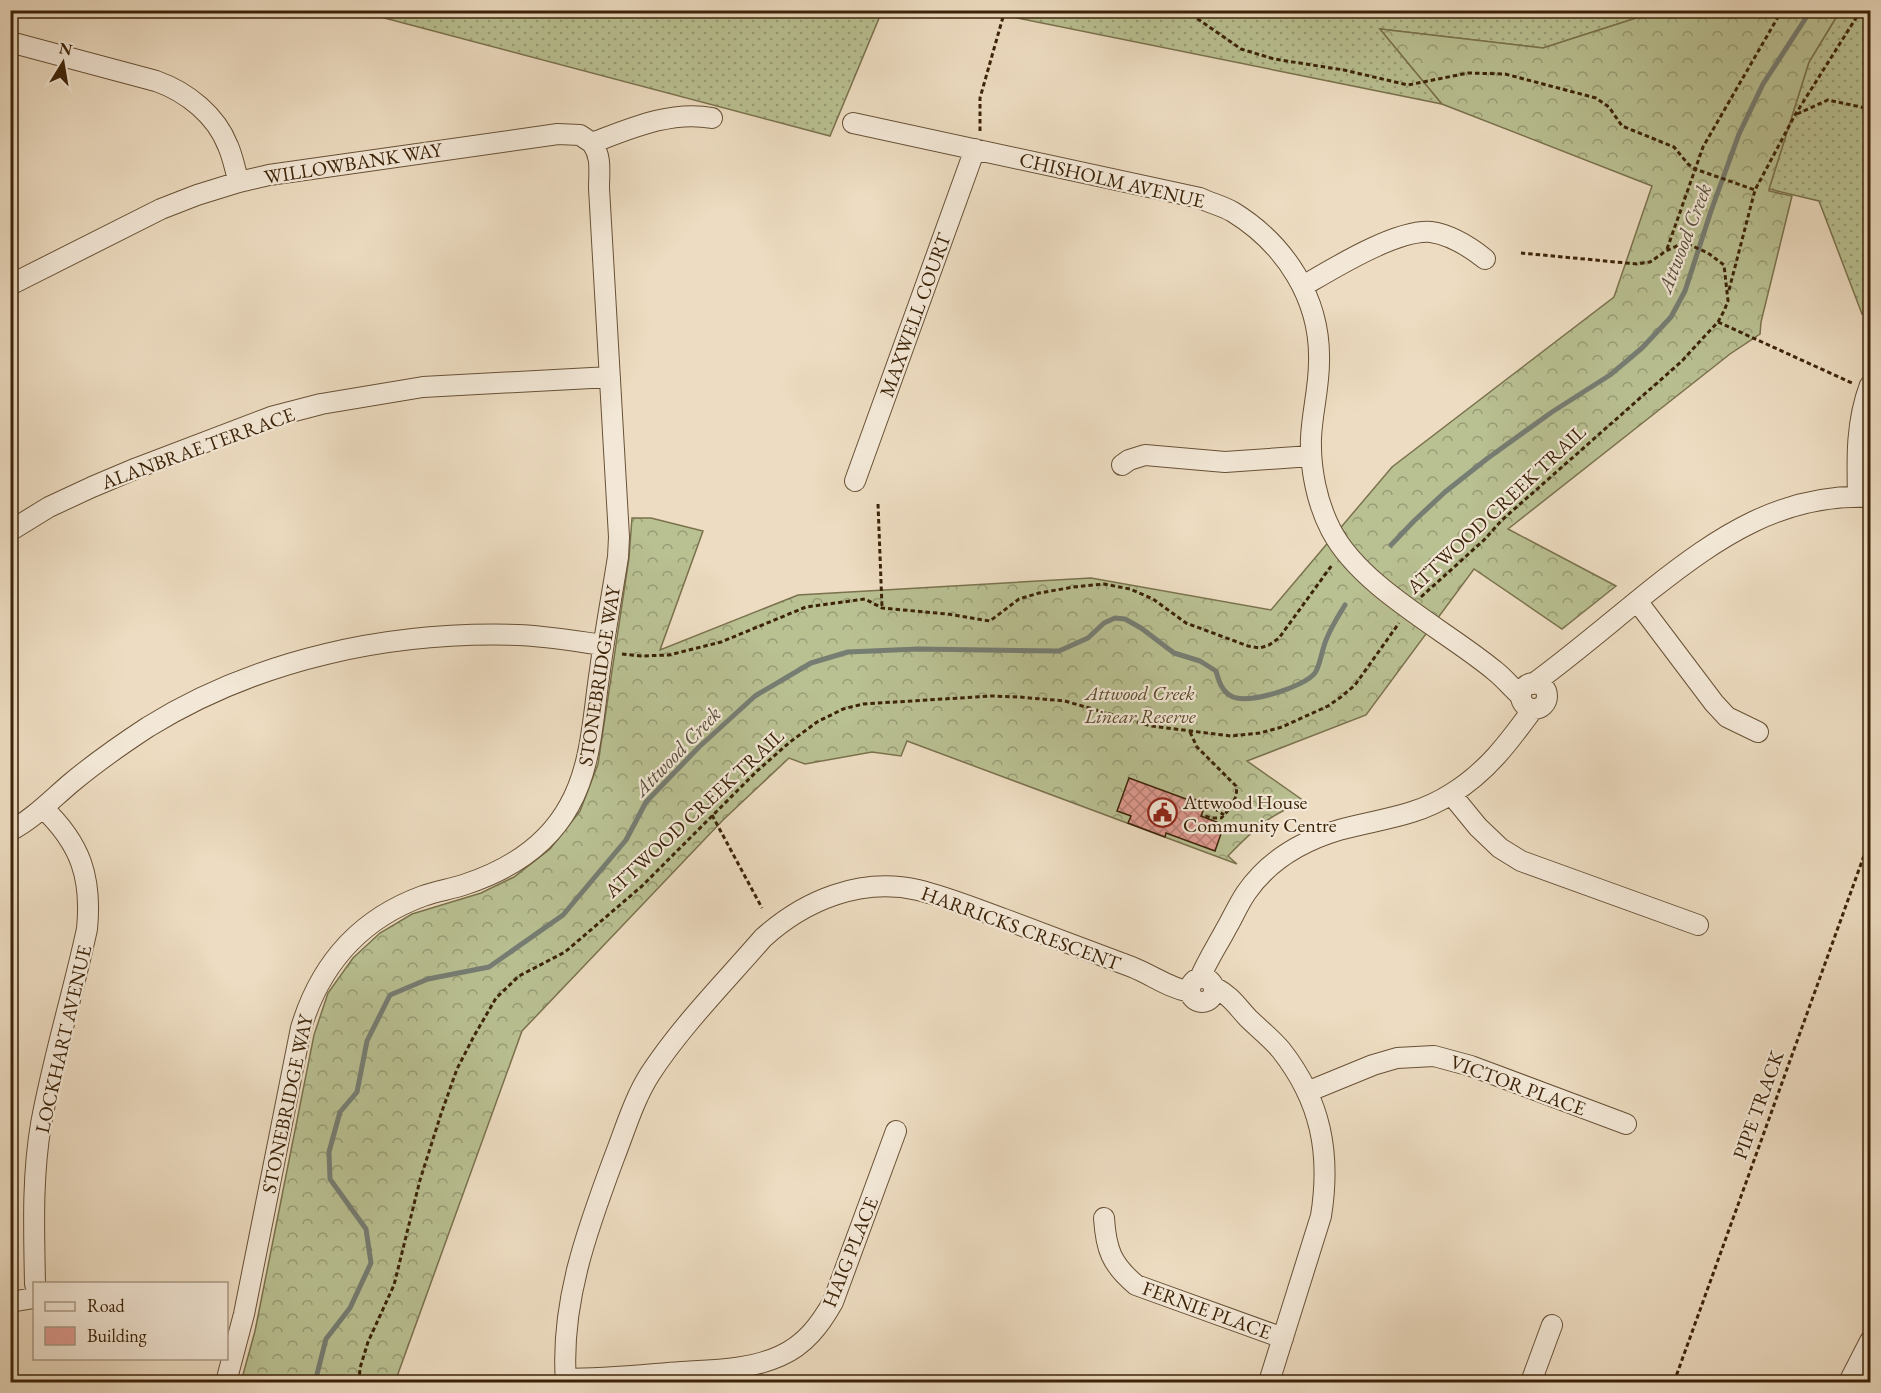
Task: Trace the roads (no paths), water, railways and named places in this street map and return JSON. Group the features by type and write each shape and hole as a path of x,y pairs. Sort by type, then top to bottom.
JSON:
{"street":[{"path":"10,42 156,81 187,97 205,111 218,127 228,146 239,182"},
{"path":"592,143 643,125 672,118 691,115 712,118"},
{"name":"CHISHOLM AVENUE","path":"853,123 1200,198 1231,211 1257,228 1294,270 1303,286 1318,335 1320,360 1311,456 1316,488 1331,531 1343,549 1365,573 1411,610 1531,694"},
{"name":"WILLOWBANK WAY","path":"10,285 161,209 239,182 280,173 558,134 580,135 592,143"},
{"name":"STONEBRIDGE WAY","path":"226,1383 235,1313 301,1028 314,992 330,964 345,946 366,927 393,910 423,897 474,881 517,862 555,827 569,807 584,770 618,557 619,537 599,188 600,162 592,143"},
{"name":"MAXWELL COURT","path":"855,481 975,149"},
{"path":"1303,286 1368,251 1414,232 1432,232 1449,237 1468,246 1485,259"},
{"name":"ALANBRAE TERRACE","path":"10,531 49,507 110,479 271,417 321,404 423,387 610,377"},
{"path":"1204,987 1209,957 1246,893 1260,875 1297,847 1340,830 1409,814 1451,794 1483,770 1497,756 1506,745 1531,694 1569,657 1599,630 1708,546 1765,515 1797,505 1829,499 1864,497 1857,442 1862,384"},
{"path":"1122,465 1145,455 1225,462 1311,456"},
{"path":"1637,602 1727,717 1758,732"},
{"path":"10,831 43,808 72,782 150,726 249,678 299,661 349,648 398,640 454,635 519,635 603,649"},
{"path":"1451,794 1500,848 1521,861 1698,925"},
{"name":"LOCKHART AVENUE","path":"35,1282 35,1174 41,1126 84,946 89,909 88,884 82,861 70,838 43,808"},
{"name":"HARRICKS CRESCENT","path":"566,1381 565,1338 575,1272 597,1202 628,1120 648,1077 710,999 763,938 781,922 804,907 831,896 860,888 891,887 952,900 1143,972 1159,981 1204,987 1227,994 1248,1018 1281,1049 1307,1092 1320,1126 1325,1158 1325,1189 1314,1241 1269,1383"},
{"name":"VICTOR PLACE","path":"1307,1092 1373,1065 1397,1058 1434,1056 1471,1066 1626,1124"},
{"name":"HAIG PLACE","path":"566,1381 757,1365 782,1356 807,1339 822,1321 833,1302 896,1131"},
{"name":"FERNIE PLACE","path":"1104,1218 1106,1244 1114,1262 1122,1274 1136,1285 1283,1338"},
{"path":"10,1302 33,1298"},
{"path":"1531,1383 1552,1325"},
{"path":"1849,1383 1870,1341"}],"waterway":[{"name":"Attwood Creek","path":"1391,545 1445,492 1552,412 1610,375 1642,348 1671,317 1685,291 1739,134 1763,84 1811,10"},
{"name":"Attwood Creek","path":"315,1382 326,1339 350,1308 371,1263 366,1229 330,1179 329,1152 340,1112 357,1092 367,1041 390,995 428,979 489,967 563,915 626,840 646,802 699,747 755,696 811,663 848,652 918,649 1059,651 1088,638 1104,623 1115,618 1125,619 1174,653 1200,661 1216,671 1218,679 1229,695 1241,699 1264,696 1289,689 1315,673 1328,636 1345,605"}],"place":[{"name":"Attwood House Community Centre","path":"1162,813"}],"park label":[{"name":"Attwood Creek Linear Reserve","path":"1140,704"}]}
